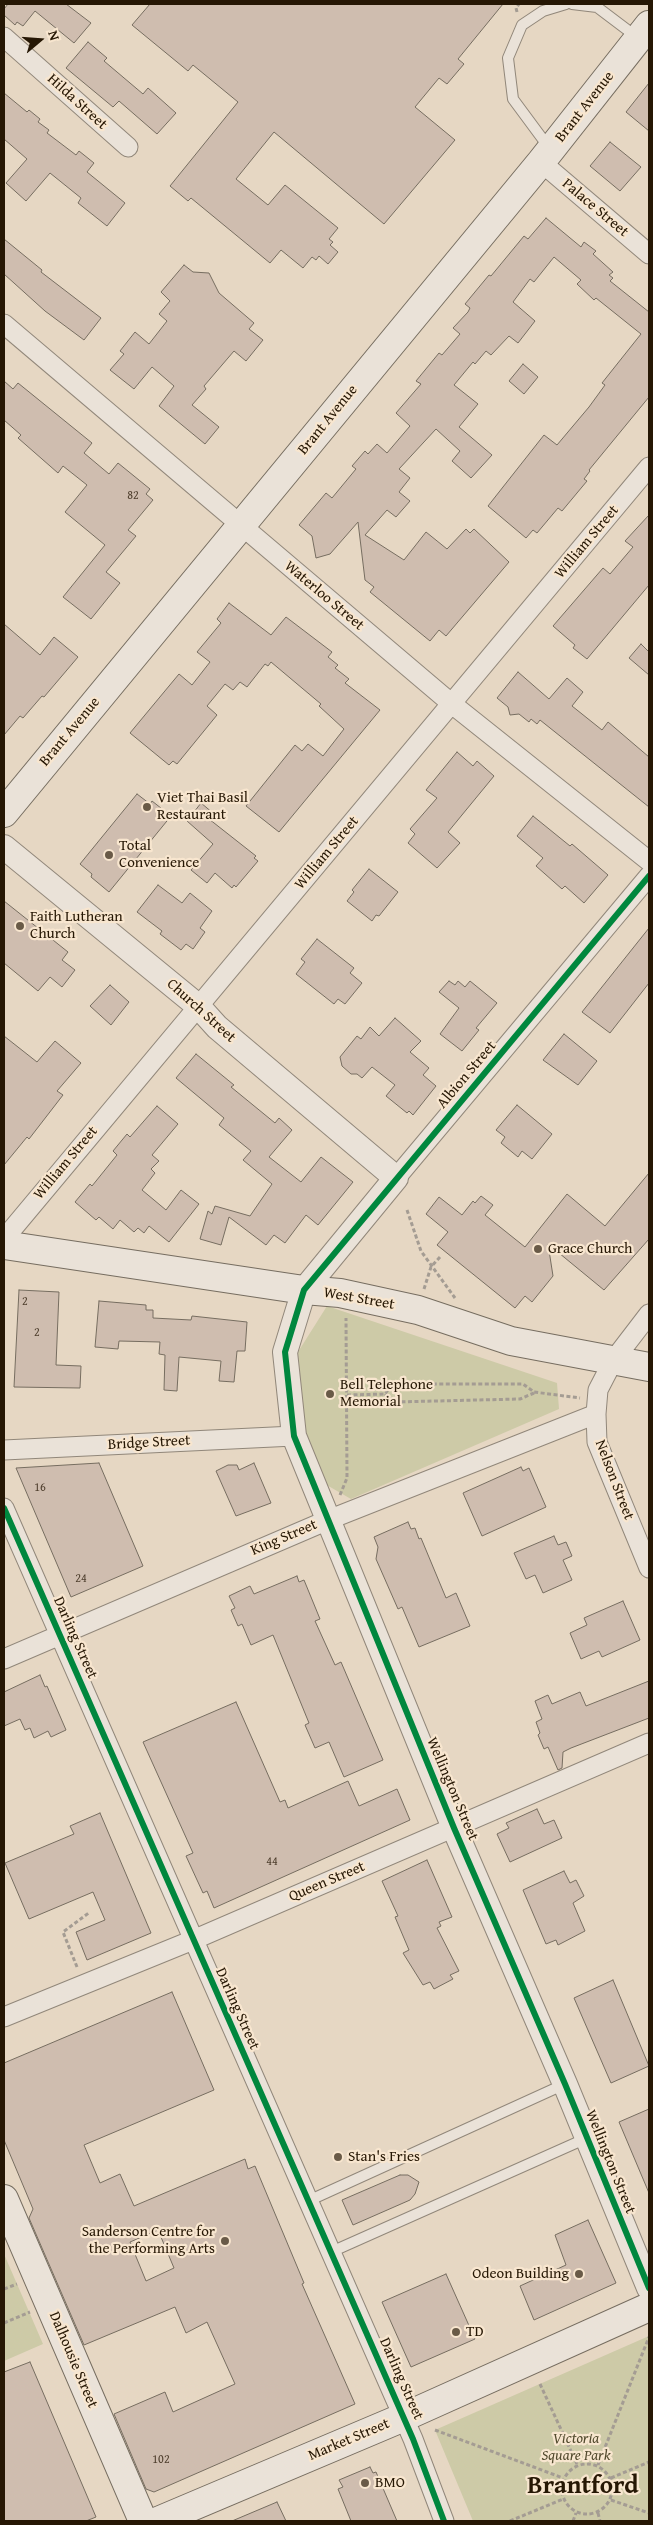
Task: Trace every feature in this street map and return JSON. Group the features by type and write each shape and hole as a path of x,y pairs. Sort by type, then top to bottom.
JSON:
{"main road":[{"name":"Brant Avenue","path":"4,812 546,156 644,32"},
{"name":"West Street","path":"4,1245 304,1290 340,1293 418,1310 511,1341 649,1367"},
{"name":"Dalhousie Street","path":"4,2199 143,2521"},
{"name":"Market Street","path":"158,2521 404,2417 649,2307"}],"street":[{"name":"Hilda Street","path":"4,37 128,147"},
{"name":"Palace Street","path":"546,156 649,254"},
{"name":"Waterloo Street","path":"4,324 452,704 649,861"},
{"name":"William Street","path":"4,1239 649,467"},
{"name":"Church Street","path":"4,847 198,1006 217,1027 396,1178"},
{"name":"Albion Street","path":"304,1290 649,876"},
{"name":"Wellington Street","path":"304,1290 285,1352 294,1436 454,1828 588,2138 649,2288"},
{"name":"Nelson Street","path":"649,1314 613,1361 598,1390 596,1442 649,1568"},
{"name":"King Street","path":"4,1659 328,1520 597,1408"},
{"name":"Bridge Street","path":"4,1450 294,1436"},
{"name":"Darling Street","path":"4,1508 404,2417 444,2521"},
{"name":"Queen Street","path":"4,2017 193,1940 649,1743"}],"lane":[{"path":"546,156 513,99 508,58 522,25 543,11 566,4"},
{"path":"572,4 597,6 644,32"},
{"path":"308,2201 565,2084"},
{"path":"331,2252 588,2138"}],"path":[{"path":"407,1210 415,1238 431,1267 456,1300"},
{"path":"418,1310 431,1267 440,1256"},
{"path":"328,1520 348,1478 346,1312 340,1293"},
{"path":"385,1394 392,1384 523,1384 534,1392 597,1408"},
{"path":"347,1395 385,1394 394,1402 520,1399 534,1392"},
{"path":"84,1985 63,1932 90,1912"},
{"path":"598,2465 649,2337"},
{"path":"540,2384 577,2464"},
{"path":"435,2430 563,2478"},
{"path":"611,2478 649,2462"},
{"path":"577,2464 598,2465 611,2478 611,2500 598,2513 576,2513 563,2499 563,2478 577,2464"},
{"path":"510,2521 563,2499"},
{"path":"611,2500 649,2513"},
{"path":"573,2521 576,2513"},
{"path":"598,2513 600,2521"}],"green space":[{"path":"327,1306 557,1383 559,1409 351,1499 318,1480 301,1430 298,1352"},
{"path":"4,2254 43,2344 4,2361"},
{"name":"Victoria Square Park","path":"649,2336 649,2521 473,2521 435,2430"}],"building":[{"path":"8,4 66,4 91,23 74,43 35,11 23,26 17,22 15,25 4,15 4,9"},
{"path":"150,4 503,4 458,59 464,64 447,84 439,78 415,107 455,140 384,224 274,132 236,179 268,205 285,185 338,228 329,239 333,242 330,245 338,252 328,264 319,256 316,260 312,257 303,268 281,250 270,263 191,198 188,201 170,186 238,102 193,65 188,71 132,25"},
{"path":"88,42 107,58 104,61 143,94 148,88 176,113 157,134 119,101 113,107 66,68"},
{"path":"649,83 649,131 626,112"},
{"path":"4,93 27,112 29,110 40,119 38,122 49,130 47,133 76,155 79,151 94,163 87,172 125,203 107,226 78,203 81,198 50,173 26,201 6,183 27,159 4,139"},
{"path":"610,142 641,167 620,191 590,166"},
{"path":"546,218 581,247 584,242 596,251 593,254 613,272 609,275 613,278 610,281 649,312 649,397 589,470 584,479 587,481 562,511 558,508 537,533 533,530 526,538 488,506 544,435 557,445 589,407 605,385 602,383 641,334 596,298 594,300 577,284 581,280 554,257 534,282 530,279 513,302 535,321 518,343 509,336 491,355 486,351 475,364 473,362 454,385 478,404 459,427 492,455 471,478 452,461 460,451 436,429 399,469 410,478 399,492 410,501 396,517 387,510 365,535 404,560 426,532 447,549 466,529 470,533 474,529 509,562 446,636 439,630 430,641 370,592 374,587 365,580 358,522 330,554 316,558 312,536 299,525 326,493 332,498 356,469 352,466 365,451 368,454 377,444 387,453 410,426 396,413 421,384 416,381 439,353 442,355 460,334 453,328 470,308 465,304 524,236 528,239"},
{"path":"4,239 42,270 41,272 101,318 84,340 45,311 4,274"},
{"path":"184,265 193,272 209,273 219,293 254,323 249,329 263,340 246,361 234,351 204,386 206,389 192,405 219,427 205,444 159,406 174,386 152,367 134,389 110,370 124,354 120,351 135,332 149,344 167,321 159,314 170,301 161,292"},
{"path":"523,364 538,377 524,394 509,381"},
{"path":"4,381 13,389 18,383 92,443 84,453 109,474 118,463 150,489 146,494 153,500 128,530 136,536 106,572 120,583 91,619 63,597 105,545 65,512 87,485 63,466 58,473 18,438 21,435 4,420"},
{"path":"649,515 649,585 587,659 573,648 575,645 553,626 603,568 610,574 633,547 625,541"},
{"path":"229,603 271,635 286,617 332,652 328,657 338,665 335,668 349,679 345,683 380,710 279,832 246,806 295,745 302,751 308,744 323,756 344,729 319,706 321,704 271,662 268,666 265,664 247,687 240,682 233,690 225,684 207,706 217,715 177,764 173,761 169,765 130,733 179,674 192,685 210,662 197,652 221,623 217,619"},
{"path":"4,624 40,655 54,637 78,657 44,697 42,696 23,718 20,716 4,735"},
{"path":"641,644 649,652 649,675 629,658"},
{"path":"518,672 549,699 567,678 583,692 572,706 602,730 608,722 649,757 649,807 540,720 537,724 531,719 529,722 519,714 510,715 508,707 497,698"},
{"path":"457,752 473,766 477,761 494,776 448,832 460,843 437,868 408,843 415,834 410,829 437,798 426,790"},
{"path":"137,794 150,804 152,801 171,816 109,892 91,877 92,874 80,864"},
{"path":"201,803 213,813 209,819 256,856 254,858 258,861 236,887 234,885 232,888 215,873 207,883 191,870 213,844 187,821"},
{"path":"533,816 570,846 572,844 608,875 584,903 565,886 562,889 536,866 543,858 517,836"},
{"path":"369,869 398,892 379,916 376,915 372,921 347,901 354,892 352,890"},
{"path":"158,885 182,903 190,893 212,911 200,928 205,932 193,949 186,944 181,950 160,934 162,931 137,912"},
{"name":"Faith Lutheran Church","path":"4,901 68,952 62,960 75,970 62,987 50,977 38,991 4,963"},
{"path":"649,928 649,983 610,1033 582,1012"},
{"path":"317,939 354,968 350,973 362,983 345,1004 338,999 334,1004 296,974 305,962 301,959"},
{"path":"449,981 455,985 458,981 465,987 470,981 497,1003 476,1028 479,1030 462,1051 440,1034 459,1008 439,992"},
{"path":"110,985 129,1002 111,1025 90,1006"},
{"path":"395,1018 421,1041 410,1052 429,1068 423,1075 436,1086 413,1115 409,1111 407,1113 386,1096 395,1085 372,1067 362,1078 357,1074 351,1074 342,1066 340,1057 357,1036 361,1039 370,1027 379,1036"},
{"path":"564,1034 597,1061 578,1085 543,1060"},
{"path":"4,1036 37,1062 55,1041 81,1063 57,1091 63,1095 29,1139 27,1137 4,1165"},
{"path":"196,1054 234,1085 231,1087 275,1123 279,1118 292,1130 269,1157 301,1182 321,1157 353,1182 318,1225 306,1215 285,1243 274,1235 266,1245 229,1217 221,1245 200,1239 208,1211 212,1214 215,1206 250,1216 272,1184 243,1160 251,1151 219,1125 224,1118 176,1078"},
{"path":"517,1105 552,1134 532,1159 522,1151 518,1157 501,1143 505,1137 496,1130"},
{"path":"157,1106 178,1124 152,1155 159,1161 151,1169 155,1173 142,1190 166,1210 181,1190 199,1204 169,1242 149,1226 144,1233 138,1228 134,1232 120,1220 113,1229 99,1217 96,1220 75,1202 90,1184 92,1186 117,1155 113,1151 127,1134 130,1137"},
{"name":"Grace Church","path":"649,1173 649,1239 604,1290 548,1244 553,1276 532,1302 525,1296 515,1308 437,1245 448,1232 426,1214 439,1197 462,1215 473,1201 475,1203 481,1196 493,1205 485,1215 525,1247 567,1194 605,1226"},
{"path":"19,1290 59,1292 56,1365 81,1366 80,1388 14,1387"},
{"path":"99,1301 146,1305 146,1310 153,1310 153,1318 191,1320 192,1316 247,1322 245,1351 237,1351 234,1382 219,1381 221,1361 179,1357 177,1391 164,1390 165,1355 159,1354 160,1342 119,1341 118,1349 95,1347"},
{"path":"99,1463 143,1566 71,1597 16,1468"},
{"path":"254,1463 271,1503 236,1516 216,1471 228,1465 237,1465 239,1470"},
{"path":"521,1467 523,1471 529,1468 546,1507 482,1536 463,1493"},
{"path":"408,1522 411,1529 415,1528 419,1539 421,1538 446,1598 456,1593 470,1626 419,1647 402,1607 398,1609 376,1559 378,1547 374,1537"},
{"path":"554,1536 558,1545 566,1542 572,1556 563,1560 572,1580 543,1593 535,1575 526,1579 514,1553"},
{"path":"297,1576 299,1582 304,1580 320,1619 315,1621 335,1665 341,1662 383,1760 344,1777 329,1742 315,1748 305,1725 309,1723 273,1635 251,1645 242,1624 238,1626 231,1610 235,1608 229,1596 250,1586 254,1594"},
{"path":"623,1601 640,1640 602,1657 599,1651 581,1659 570,1633 587,1625 584,1618"},
{"path":"40,1675 45,1687 47,1686 66,1730 51,1737 48,1731 34,1738 30,1728 25,1730 20,1719 4,1726 4,1692"},
{"path":"649,1681 649,1718 563,1752 562,1768 558,1770 548,1747 544,1749 538,1735 540,1733 536,1722 542,1719 535,1701 548,1695 552,1704 580,1692 586,1706"},
{"path":"236,1702 280,1802 285,1800 288,1808 348,1781 359,1806 397,1789 410,1820 214,1908 207,1891 203,1893 186,1856 193,1853 143,1742"},
{"path":"537,1809 544,1824 554,1820 562,1838 510,1862 497,1834 509,1828 506,1823"},
{"path":"100,1813 151,1933 87,1960 76,1932 105,1920 93,1892 29,1919 5,1863 74,1834 70,1826"},
{"path":"427,1860 452,1917 439,1922 441,1926 437,1928 459,1971 450,1975 453,1979 434,1989 430,1982 423,1985 403,1953 409,1950 395,1917 398,1916 382,1881"},
{"path":"564,1871 570,1883 576,1880 584,1896 573,1903 585,1931 558,1945 556,1940 546,1944 523,1890"},
{"path":"613,1980 649,2066 611,2083 574,1998"},
{"path":"172,1992 214,2090 84,2145 100,2183 120,2174 134,2206 245,2159 248,2169 255,2166 304,2283 302,2284 355,2404 154,2492 146,2489 114,2414 165,2392 173,2412 235,2384 207,2322 186,2333 175,2307 84,2345 29,2218 33,2209 4,2140 4,2063","holes":["158,2230 174,2268 146,2281 130,2242"]},
{"path":"649,2109 649,2193 619,2122"},
{"path":"400,2175 408,2175 419,2182 415,2194 410,2200 353,2225 342,2200"},
{"name":"Odeon Building","path":"588,2220 616,2283 534,2320 520,2286 566,2265 555,2235"},
{"path":"446,2274 475,2339 411,2367 382,2302"},
{"path":"30,2362 96,2517 86,2521 4,2521 4,2372"},
{"path":"370,2467 373,2473 376,2472 397,2521 351,2521 338,2489 343,2487 339,2480"},
{"path":"277,2502 286,2521 232,2521"}],"cycle path":[{"path":"649,876 304,1290 285,1352 294,1436 454,1828 565,2084 649,2288"},
{"path":"4,1508 413,2439 444,2521"}],"place":[{"name":"Viet Thai Basil Restaurant","path":"147,807"},
{"name":"Total Convenience","path":"109,855"},
{"name":"Faith Lutheran Church","path":"20,926"},
{"name":"Grace Church","path":"538,1249"},
{"name":"Bell Telephone Memorial","path":"330,1394"},
{"name":"Stan's Fries","path":"338,2157"},
{"name":"Sanderson Centre for the Performing Arts","path":"225,2241"},
{"name":"Odeon Building","path":"579,2274"},
{"name":"TD","path":"456,2332"},
{"name":"BMO","path":"365,2483"}],"district":[{"name":"Brantford","path":"583,2487"}]}
